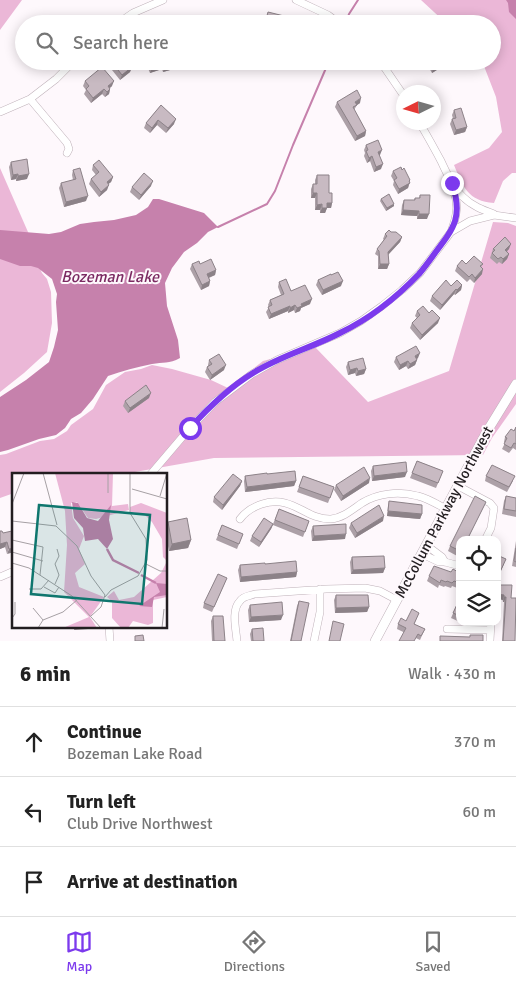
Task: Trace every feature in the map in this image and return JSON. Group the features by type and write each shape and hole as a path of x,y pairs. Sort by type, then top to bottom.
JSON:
{"street":[{"path":"130,15 163,0"},
{"path":"296,0 326,15"},
{"path":"0,112 30,99 65,70"},
{"path":"386,70 396,85"},
{"path":"30,99 67,143 69,149 67,153"},
{"path":"423,130 452,183 463,198 472,205 494,215 516,218"},
{"path":"152,473 215,402 252,374 277,360 340,333 361,321 402,290 420,273 451,232 455,222 457,209 452,183"},
{"path":"451,232 470,222 494,215"},
{"name":"McCollum Parkway Northwest","path":"375,641 492,424 516,384"},
{"path":"458,486 493,506 490,528 487,536"},
{"path":"240,518 250,509 264,503 278,501 285,502 317,516 331,519 344,515 378,495 391,494 419,496 446,508"},
{"path":"424,550 442,557 445,562 456,565"},
{"path":"0,577 12,572"},
{"path":"236,641 236,609 240,600 255,594 320,589 370,588 397,600"},
{"path":"314,641 320,612 320,589"},
{"path":"447,629 491,626 490,641"},
{"path":"109,628 110,641"}],"shaded area":[{"path":"0,0 22,0 0,30"},
{"path":"421,0 516,0 516,173 512,173 503,181 494,203 485,202 472,196 460,180 454,165 489,148 502,132 496,97 486,70 501,70 501,15 437,15"},
{"path":"0,168 35,248 37,262 47,279 51,292 52,323 47,352 0,392"},
{"path":"493,222 508,223 516,226 516,404 492,438 483,455 214,458 129,473 12,473 12,494 0,498 0,455 40,441 54,439 67,431 71,425 93,409 106,385 125,372 152,365 211,380 228,388 263,361 315,347 368,402 449,371"}],"water":[{"path":"506,0 516,0 516,19 509,12"},
{"name":"Bozeman Lake","path":"153,199 159,199 204,213 218,227 208,232 184,252 172,268 165,283 167,306 178,340 180,358 108,376 81,413 71,419 65,428 56,435 0,452 0,397 49,362 58,330 57,294 52,279 38,268 20,266 0,259 0,230 49,234 61,232 80,224 136,215 148,207"}],"building":[{"path":"268,12 280,15 267,15"},
{"path":"98,70 105,70 114,81 108,86 110,89 107,92 104,89 93,98 86,89 89,86 85,81"},
{"path":"118,70 128,70 122,75"},
{"path":"357,90 361,98 355,102 357,105 353,107 366,131 357,136 337,102"},
{"path":"161,105 176,119 168,128 158,120 152,128 146,123"},
{"path":"461,108 467,127 456,130 452,119 456,118 454,110"},
{"path":"378,140 382,150 378,152 383,164 376,167 372,156 369,158 366,145"},
{"path":"27,159 29,174 13,175 11,162"},
{"path":"99,160 113,177 107,182 109,185 101,192 91,179 99,172 93,165"},
{"path":"401,167 402,170 404,168 410,183 399,189 394,180 397,178 393,171"},
{"path":"80,168 88,196 66,202 61,183 76,179 73,170"},
{"path":"144,173 153,181 141,195 132,187"},
{"path":"317,175 329,175 329,193 332,193 332,203 327,203 327,208 322,208 322,204 317,205 317,193 313,193 313,184 317,184"},
{"path":"389,194 394,204 387,208 381,199"},
{"path":"420,195 430,195 429,214 419,214 419,211 403,210 404,200 415,200 415,198 420,198"},
{"path":"389,230 396,232 402,237 388,252 389,264 380,264 379,251 377,249 387,236 385,234"},
{"path":"505,237 511,244 505,250 509,254 503,259 501,257 498,259 492,253 495,250 493,249"},
{"path":"474,256 483,264 480,266 483,269 475,278 472,274 469,277 457,266 462,260 466,264"},
{"path":"211,259 216,270 207,274 210,281 202,285 192,264 199,261 200,264"},
{"path":"338,272 343,281 323,290 318,280"},
{"path":"286,279 291,291 305,285 312,299 297,308 295,305 290,308 290,306 271,314 268,307 272,305 270,300 284,294 279,282"},
{"path":"446,280 451,286 457,280 462,285 442,305 432,296"},
{"path":"423,306 429,313 432,310 440,318 422,335 412,323 420,315 417,311"},
{"path":"416,346 420,353 415,356 417,360 410,364 408,361 400,365 396,357"},
{"path":"219,354 226,365 212,375 207,367 212,364 209,360"},
{"path":"363,358 366,369 358,371 357,368 350,370 348,362"},
{"path":"146,385 151,393 130,408 125,401"},
{"path":"516,427 516,444 514,443 511,448 504,444 507,438 505,437 511,429 514,431"},
{"path":"417,461 443,471 438,483 412,473"},
{"path":"406,462 407,472 374,476 373,466"},
{"path":"492,465 515,476 509,487 486,476"},
{"path":"364,467 370,478 343,496 336,485"},
{"path":"295,471 296,481 247,487 245,476"},
{"path":"233,474 242,481 223,505 214,497"},
{"path":"303,476 334,487 330,498 299,487"},
{"path":"475,496 486,502 469,536 456,536 456,549 450,546"},
{"path":"506,496 516,498 516,511 504,509"},
{"path":"389,501 422,505 422,514 388,511"},
{"path":"379,505 384,516 357,533 351,523"},
{"path":"279,509 309,521 305,532 275,520"},
{"path":"187,518 191,540 172,544 168,522"},
{"path":"264,518 273,524 261,542 252,536"},
{"path":"346,524 346,534 314,536 313,526"},
{"path":"222,525 243,534 239,544 218,535"},
{"path":"0,531 3,533 12,531 12,548 9,549 7,542 0,544"},
{"path":"384,556 385,568 353,570 352,557"},
{"path":"501,557 506,559 501,570"},
{"path":"296,561 297,572 241,577 240,565"},
{"path":"434,566 451,572 453,569 456,571 456,582 452,583 441,580 440,583 429,576"},
{"path":"218,574 227,578 214,607 204,603"},
{"path":"501,585 512,585 511,598 516,598 515,641 503,641 506,597 501,595"},
{"path":"336,595 368,595 369,607 336,608"},
{"path":"299,601 309,603 301,641 291,641"},
{"path":"282,602 283,615 251,617 250,605"},
{"path":"412,609 419,613 414,624 425,629 421,636 418,634 414,641 399,641 406,628 398,624 401,618 406,621"},
{"path":"213,616 223,616 225,641 214,641"},
{"path":"333,621 344,624 340,641 329,641"},
{"path":"263,628 264,641 253,641 252,629"},
{"path":"143,635 144,641 135,641 135,636"},
{"path":"470,635 483,635 483,641 440,641 440,636 470,637"}],"waterway":[{"path":"349,15 358,0"},
{"path":"218,227 267,204 275,191 325,70"}],"route":[{"path":"190,428 215,402 252,374 277,360 340,333 361,321 402,290 420,273 451,232 457,209 452,183"}]}
